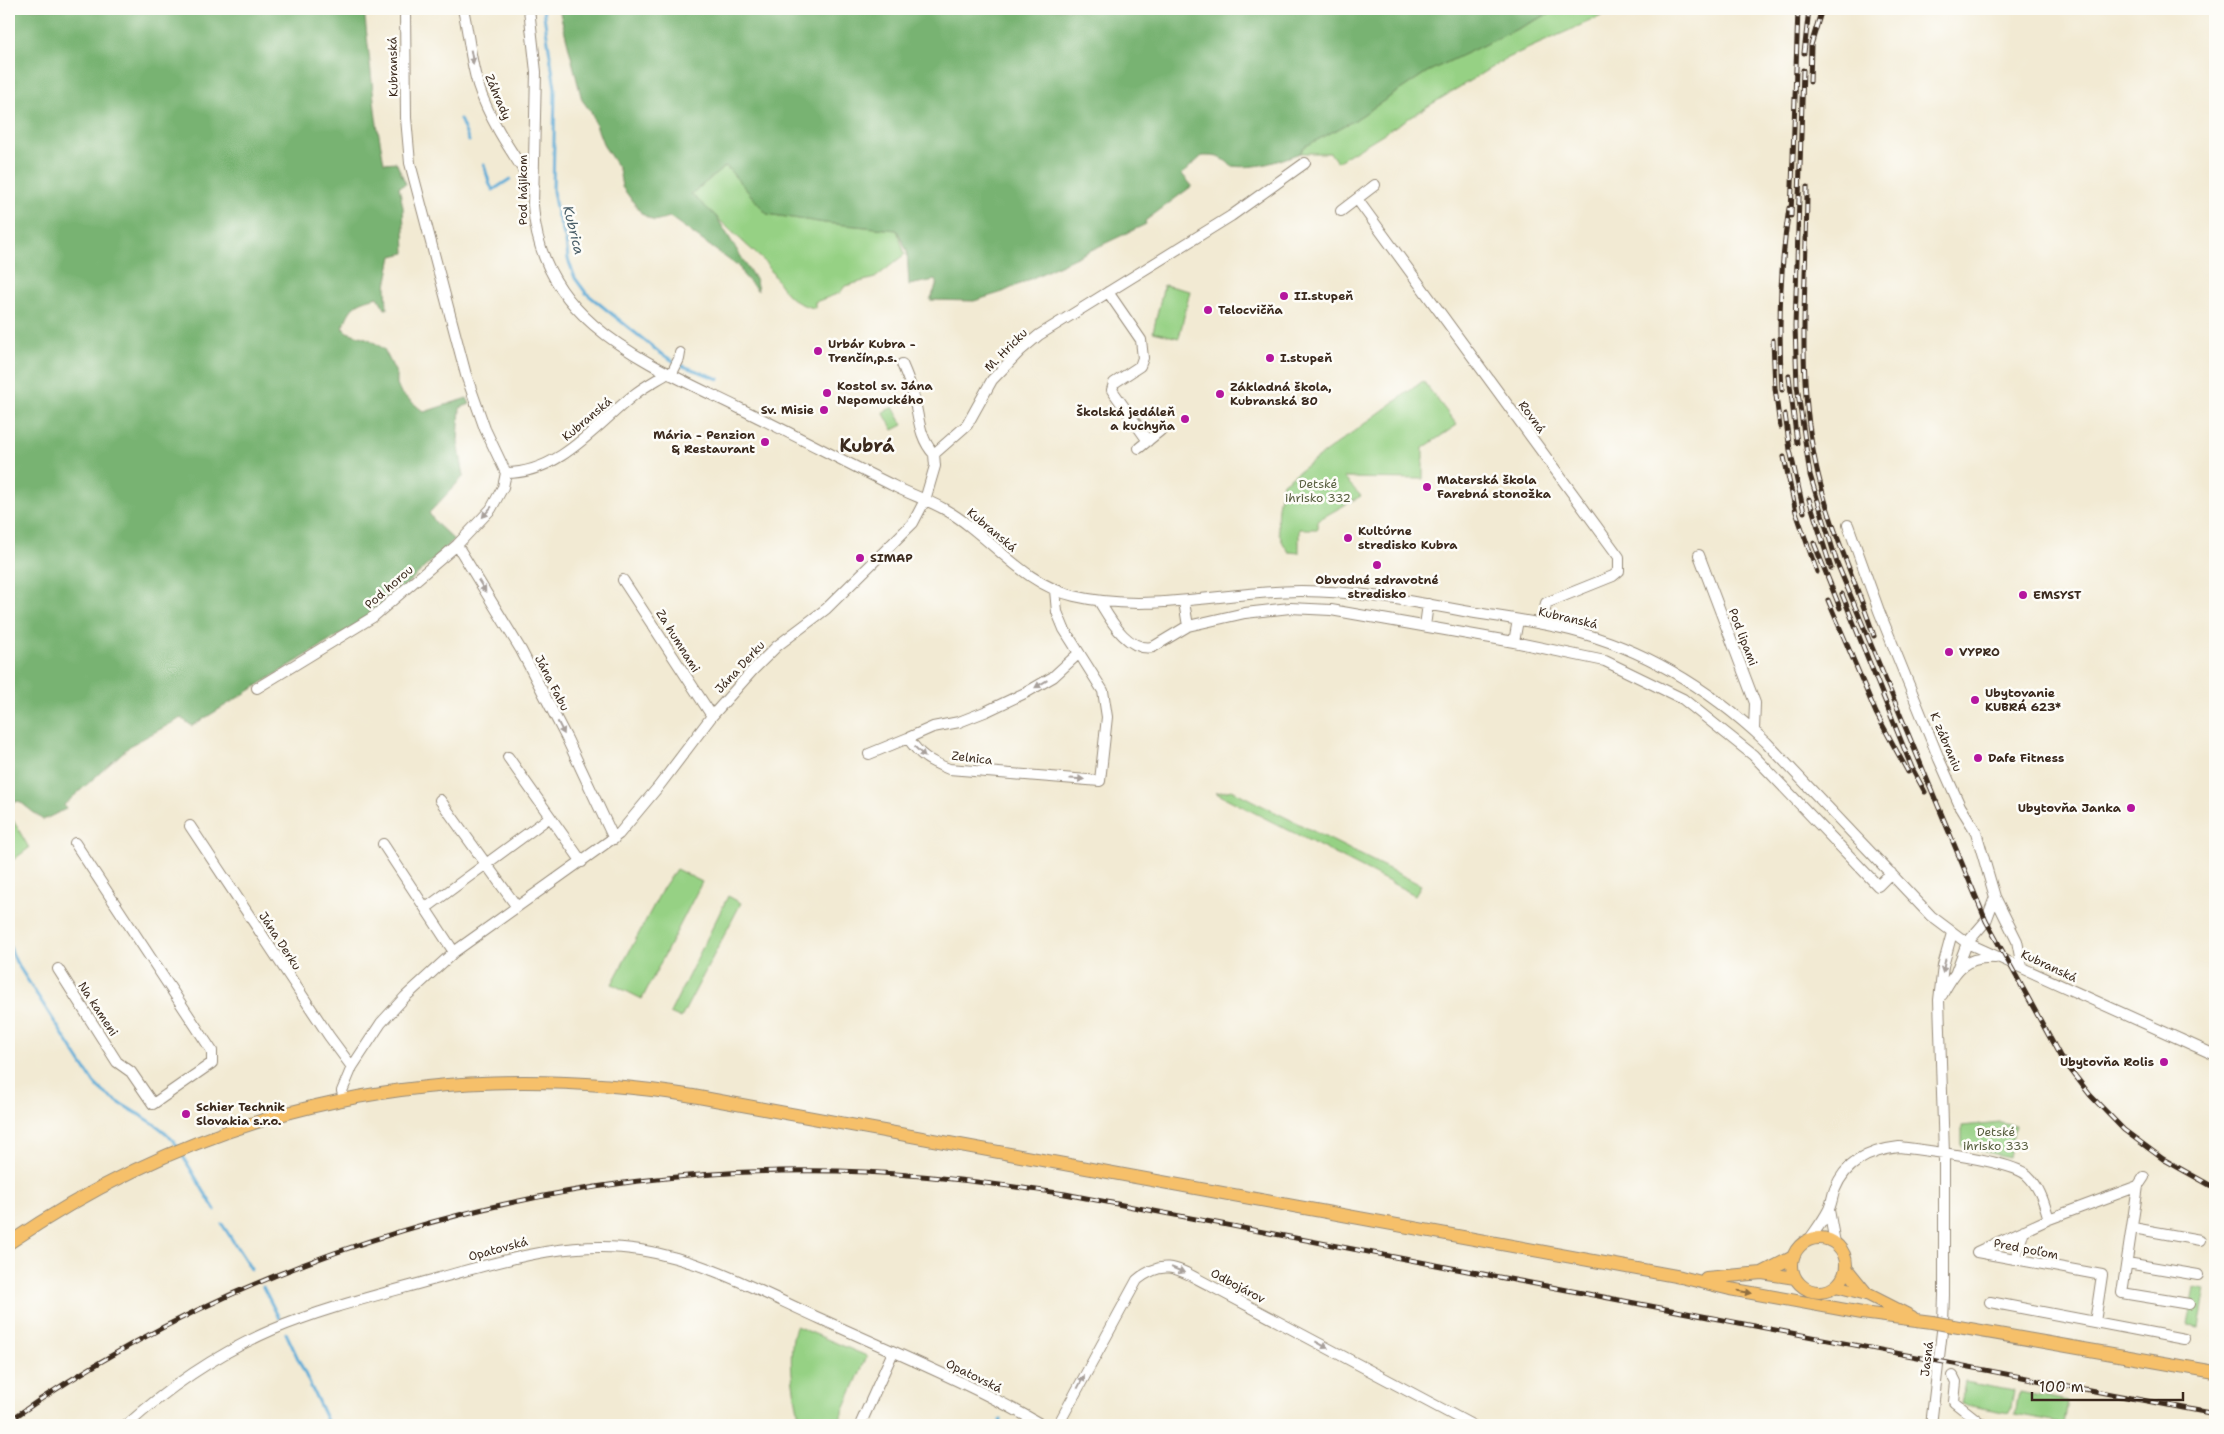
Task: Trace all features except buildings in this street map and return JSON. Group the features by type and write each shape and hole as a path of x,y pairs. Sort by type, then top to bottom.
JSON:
{"main road":[{"path":"9,1243 85,1196 178,1150 256,1122 344,1099 412,1088 484,1082 567,1082 635,1087 1681,1277 1730,1289 1843,1310 1932,1322 2215,1372"},
{"path":"1822,1238 1835,1243 1845,1259 1846,1268 1842,1278 1836,1286 1829,1290 1814,1291 1806,1289 1795,1278 1793,1271 1793,1257 1797,1250 1809,1240 1822,1238"},
{"path":"1762,1273 1793,1257"},
{"path":"1846,1268 1868,1294"},
{"path":"1681,1277 1723,1278 1762,1273 1795,1278"},
{"path":"1836,1286 1868,1294 1916,1320"}],"street":[{"name":"Kubranská","path":"405,9 406,118 410,163 466,375 485,429 506,473 524,473 549,464 570,450 637,393 671,372 926,500 956,517 1028,575 1055,590 1099,601 1136,603 1184,602 1301,591 1333,592 1428,604 1542,624 1612,643 1642,655 1693,683 1717,699 1754,730 1931,916 1952,933 1967,943 2215,1055"},
{"name":"Záhrady","path":"463,9 477,83 486,107 501,135 534,186"},
{"name":"Pod hájikom","path":"529,9 536,72 534,226 538,242 557,283 583,316 603,334 631,354 671,372"},
{"name":"M. Hricku","path":"934,454 967,425 992,380 1020,350 1056,323 1231,216 1305,164"},
{"path":"1341,211 1375,185"},
{"name":"Rovná","path":"1357,199 1619,557 1620,571 1613,576 1546,603 1542,624"},
{"path":"1108,292 1141,340 1142,358 1140,366 1114,383 1112,390 1144,444 1161,430"},
{"path":"671,372 679,356"},
{"path":"902,364 913,394 919,426 928,448 934,454 935,466 926,500"},
{"name":"Pod horou","path":"257,688 373,617 457,545 491,509 503,487 506,473"},
{"name":"Jána Derku","path":"344,1099 342,1091 352,1066 381,1023 422,980 454,952 614,839 638,813 712,716 753,670 777,646 826,608 893,543 913,523 926,500"},
{"name":"K zábraniu","path":"1848,525 1878,611 1939,759 1960,806 1976,832 1995,897 2017,941 2022,967"},
{"name":"Jána Fabu","path":"457,545 521,650 567,739 614,839"},
{"name":"Pod lipami","path":"1699,555 1755,703 1754,730"},
{"name":"Za humnami","path":"623,580 712,716"},
{"name":"Zelnica","path":"908,738 918,752 933,762 949,769 1100,781 1107,717 1103,691 1078,654 1057,612 1055,590"},
{"path":"1330,610 1333,592"},
{"path":"1243,596 1245,614"},
{"path":"1099,601 1120,632 1141,647 1153,648 1188,626 1245,614 1290,608 1330,610 1514,642 1605,661 1683,700 1753,755 1878,886 1891,873"},
{"path":"1184,602 1188,626"},
{"path":"1425,626 1428,604"},
{"path":"1514,642 1518,620"},
{"path":"1605,661 1612,643"},
{"path":"869,754 933,726 959,722 987,712 1053,677 1078,654"},
{"path":"1683,700 1693,683"},
{"path":"1753,755 1766,742"},
{"path":"508,757 582,862"},
{"path":"440,800 517,907"},
{"path":"1818,823 1832,811"},
{"path":"426,908 550,817"},
{"name":"Jána Derku","path":"190,826 328,1036 352,1066"},
{"name":"Na kameni","path":"58,969 117,1062 131,1072 153,1104 209,1067 214,1058 212,1051 176,1004 75,843"},
{"path":"383,844 454,952"},
{"path":"1939,1000 1956,972 1967,943 1986,920 1995,897"},
{"path":"1944,1154 1939,1000 1943,966 1952,933"},
{"path":"1956,972 1976,958 2000,958"},
{"path":"1809,1240 1829,1210 1834,1189 1842,1175 1852,1164 1866,1155 1882,1149 1899,1147 2005,1165 2025,1173 2040,1192 2049,1220"},
{"name":"Jasná","path":"1931,1425 1943,1323 1944,1154"},
{"path":"2144,1177 2138,1186 2122,1293 2189,1304"},
{"name":"Pred poľom","path":"2095,1322 2102,1275 1977,1252 2024,1230 2138,1186"},
{"path":"1829,1210 1835,1243"},
{"path":"2133,1228 2200,1240"},
{"path":"2015,1260 2024,1230"},
{"name":"Opatovská","path":"127,1425 171,1388 216,1359 273,1330 319,1312 517,1256 566,1248 626,1248 686,1260 995,1399 1039,1425"},
{"path":"2127,1263 2198,1275"},
{"name":"Odbojárov","path":"1058,1425 1137,1280 1148,1271 1160,1266 1168,1266 1211,1286 1472,1425"},
{"path":"1990,1302 2184,1339"},
{"path":"860,1425 893,1352"},
{"path":"1953,1376 1956,1382 1954,1402 1983,1425"}],"green space":[{"path":"9,9 364,9 376,118 384,163 396,162 406,184 399,187 403,207 405,253 392,256 386,286 387,309 385,309 378,297 359,303 351,310 343,328 347,332 369,339 384,349 397,375 397,384 401,393 424,412 467,398 470,404 460,408 458,442 464,476 429,513 437,524 454,540 380,609 192,726 181,718 131,745 64,805 66,809 43,820 19,801 9,804"},
{"path":"559,9 1559,9 1427,72 1355,120 1304,147 1300,153 1258,166 1241,167 1231,166 1225,160 1218,157 1202,156 1182,174 1192,186 1145,221 1146,224 1003,292 974,301 930,300 937,284 935,280 909,285 907,251 897,230 825,223 767,214 726,166 691,194 716,216 756,281 758,291 743,275 738,264 736,265 670,217 654,221 642,214 622,187 619,169 604,146 591,112 582,100"},
{"path":"1559,9 1617,9 1507,58 1337,162 1330,153 1300,153 1304,147 1355,120 1427,72"},
{"path":"726,166 767,214 825,223 897,230 905,254 875,278 845,286 840,293 815,302 815,308 796,302 784,290 764,261 691,194"},
{"path":"1164,285 1190,291 1179,338 1153,332"},
{"name":"Detské ihrisko 332","path":"1423,381 1457,425 1423,448 1423,479 1344,478 1361,496 1318,520 1318,529 1299,529 1299,553 1289,552 1280,536 1277,519 1283,483"},
{"path":"893,407 903,425 893,430 883,412"},
{"path":"1232,790 1421,885 1415,895 1216,793"},
{"path":"9,813 29,848 9,863"},
{"path":"676,869 702,882 642,999 612,984 663,888"},
{"path":"728,896 741,903 681,1018 670,1013"},
{"name":"Detské ihrisko 333","path":"2000,1122 2015,1125 2009,1157 1962,1147 1962,1126"},
{"path":"2195,1288 2206,1290 2199,1327 2188,1325"},
{"path":"796,1326 867,1356 837,1425 801,1425 791,1363"},
{"path":"1965,1382 2014,1391 2010,1413 1961,1404"},
{"path":"2019,1392 2068,1401 2064,1423 2015,1414"}],"waterway":[{"name":"Kubrica","path":"543,9 555,88 553,191 557,213 566,241 568,259 575,278 586,293 660,353 680,365 719,379"},
{"path":"460,119 469,141"},
{"path":"484,165 493,190 510,179"},
{"path":"9,945 16,962 94,1083 114,1100 160,1128 178,1147"},
{"path":"181,1153 215,1210"},
{"path":"222,1224 251,1269"},
{"path":"263,1287 279,1318"},
{"path":"286,1333 329,1425"},
{"name":"Kubrica","path":"1000,1425 1001,1420"}],"railway":[{"path":"1791,216 1798,9"},
{"path":"1804,53 1809,9"},
{"path":"1810,82 1811,45 1822,9"},
{"path":"1803,70 1795,326 1797,386 1810,475 1837,563 1986,921 2060,1056 2090,1095 2124,1130 2163,1159 2215,1188"},
{"path":"1807,187 1804,367 1811,438 1823,495 1874,636"},
{"path":"1782,390 1781,298 1789,208"},
{"path":"1773,340 1775,388 1780,427"},
{"path":"1789,376 1797,443"},
{"path":"1785,414 1790,450 1804,512"},
{"path":"1784,457 1796,512 1817,572"},
{"path":"1809,499 1831,568"},
{"path":"1814,543 1840,608"},
{"path":"1842,594 1912,768 1925,792"},
{"path":"1828,600 1876,713 1908,772"},
{"path":"9,1421 102,1361 199,1310 300,1266 404,1230 510,1203 619,1184 728,1173 838,1171 952,1179 1065,1194 2215,1414"}],"place":[{"name":"II.stupeň","path":"1284,296"},
{"name":"Telocvičňa","path":"1208,310"},
{"name":"Urbár Kubra - Trenčín,p.s.","path":"818,351"},
{"name":"I.stupeň","path":"1270,358"},
{"name":"Kostol sv. Jána Nepomuckého","path":"827,393"},
{"name":"Základná škola, Kubranská 80","path":"1220,394"},
{"name":"Sv. Misie","path":"824,410"},
{"name":"Školská jedáleň a kuchyňa","path":"1185,419"},
{"name":"Mária - Penzion & Restaurant","path":"765,442"},
{"name":"Materská škola Farebná stonožka","path":"1427,487"},
{"name":"Kultúrne stredisko Kubra","path":"1348,538"},
{"name":"SIMAP","path":"860,558"},
{"name":"Obvodné zdravotné stredisko","path":"1377,565"},
{"name":"EMSYST","path":"2023,595"},
{"name":"VYPRO","path":"1949,652"},
{"name":"Ubytovanie KUBRÁ 623*","path":"1975,700"},
{"name":"Dafe Fitness","path":"1978,758"},
{"name":"Ubytovňa Janka","path":"2131,808"},
{"name":"Ubytovňa Rolis","path":"2164,1062"},
{"name":"Schier Technik Slovakia s.r.o.","path":"186,1114"}],"district":[{"name":"Kubrá","path":"867,446"}]}
